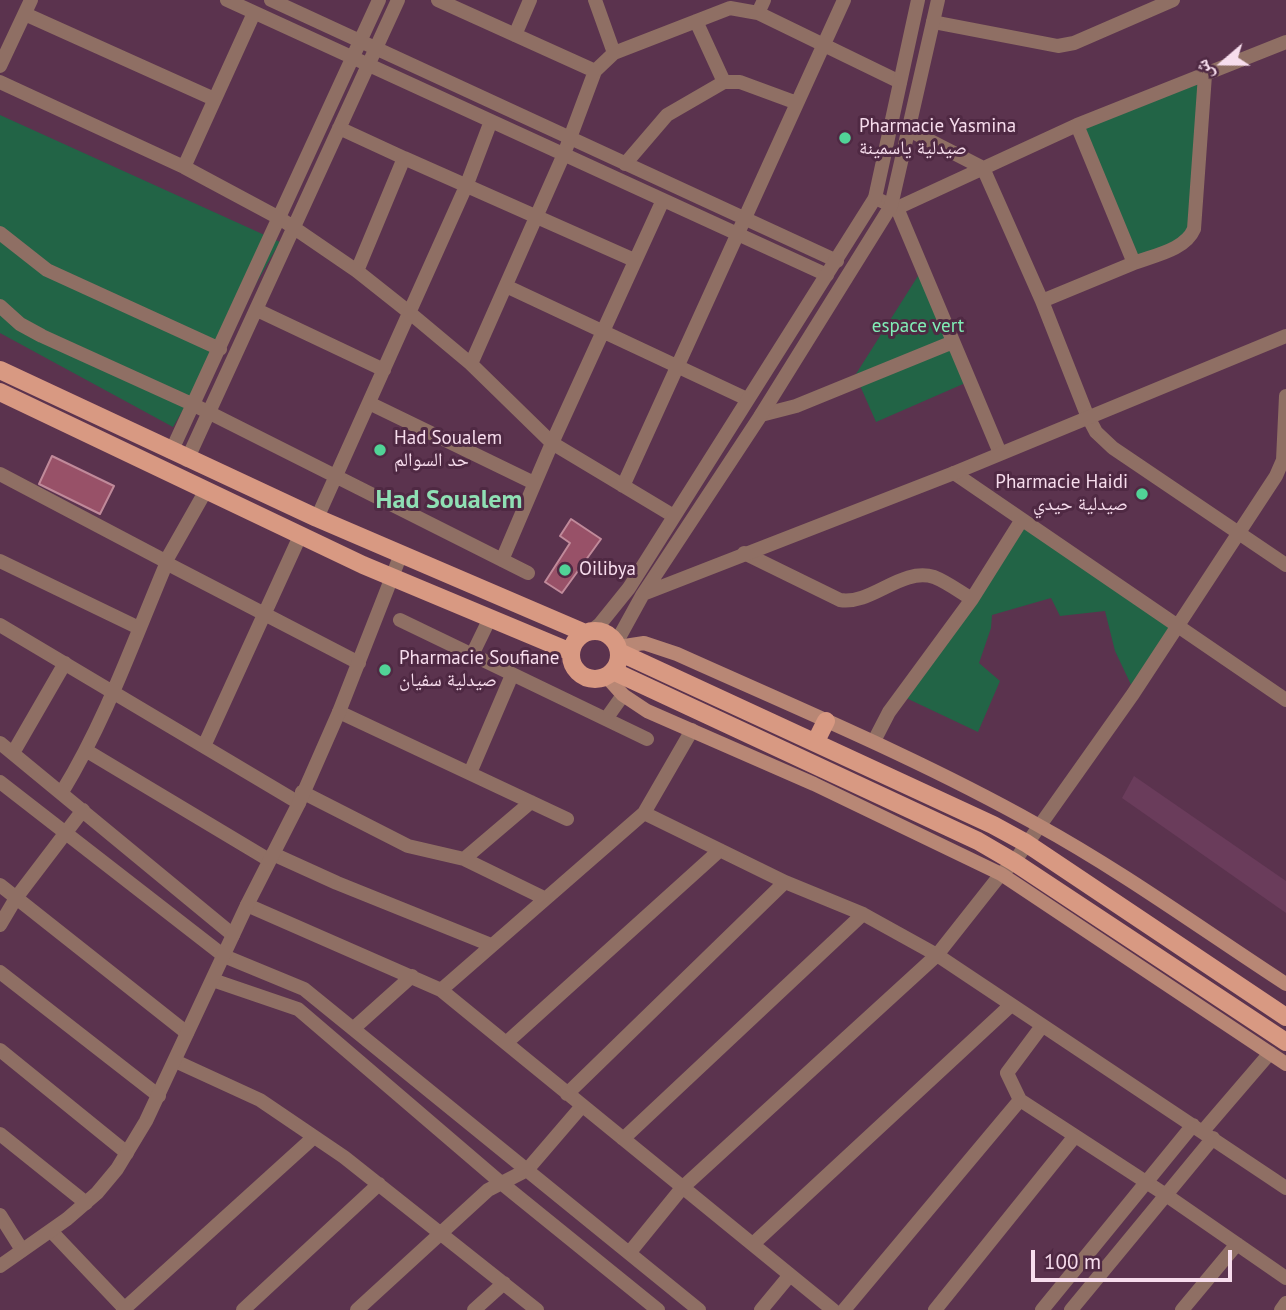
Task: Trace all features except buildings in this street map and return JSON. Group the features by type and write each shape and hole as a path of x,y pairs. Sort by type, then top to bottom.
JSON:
{"main road":[{"path":"0,370 179,456 317,518 588,632 606,633 618,647 1026,843 1286,1017"},
{"path":"0,392 205,492 392,578 571,652"},
{"path":"588,632 575,641 571,652 575,668 581,674 589,678 609,674 822,766 1008,868 1286,1042"},
{"path":"618,647 645,643 656,646 874,741 1038,825 1286,984"},
{"path":"609,674 618,647"},
{"path":"609,674 623,695 648,711 1008,868 1286,1063"},
{"path":"816,741 826,721"}],"street":[{"path":"0,66 31,0"},
{"path":"227,0 828,275"},
{"path":"271,0 836,261"},
{"path":"179,456 194,405 379,0"},
{"path":"179,456 209,413 398,0"},
{"path":"438,0 595,71"},
{"path":"514,35 530,0"},
{"path":"595,0 614,54"},
{"path":"623,486 679,368 844,0"},
{"path":"588,632 600,624 629,589 673,515 875,198 918,0"},
{"path":"618,647 643,594 894,207 938,0"},
{"path":"933,22 1058,46 1074,43 1173,0"},
{"path":"471,364 508,287 571,138 595,71 614,54 696,21 729,4 761,6 824,44 900,82"},
{"path":"184,167 254,13"},
{"path":"24,14 214,99"},
{"path":"696,21 724,82"},
{"path":"894,207 1077,125 1286,42"},
{"path":"1042,301 1190,239 1194,229 1205,75"},
{"path":"0,82 184,167 295,228 357,271 471,364 552,443 673,515"},
{"path":"625,164 673,111 724,82 740,82 797,103"},
{"path":"317,518 467,184 491,121"},
{"path":"1077,125 1134,263"},
{"path":"339,128 634,260"},
{"path":"909,130 983,168 1096,432 1113,448 1286,565"},
{"path":"357,271 404,158"},
{"path":"875,198 894,207 1000,453"},
{"path":"502,560 534,483 663,200"},
{"path":"0,233 47,270 83,289 220,349"},
{"path":"508,287 603,334 747,399"},
{"path":"0,306 20,324 41,336 194,405 528,573"},
{"path":"257,310 384,370"},
{"path":"629,589 643,594 954,473 1087,415 1286,336"},
{"path":"761,415 796,406 953,342"},
{"path":"630,1252 682,1188 937,956 1008,868 1133,694 1276,476 1285,445 1286,396"},
{"path":"369,403 534,483"},
{"path":"954,473 1286,700"},
{"path":"0,474 262,615 359,663"},
{"path":"62,792 87,751 167,562 205,492"},
{"path":"874,741 889,712 972,599 1021,521"},
{"path":"204,746 300,536"},
{"path":"744,553 840,600 856,600 907,579 927,576 972,599"},
{"path":"0,1266 51,1231 86,1202 105,1184 127,1153 159,1096 339,712 401,554"},
{"path":"0,561 139,628"},
{"path":"472,655 490,618"},
{"path":"400,620 647,739"},
{"path":"0,625 204,746 300,797 408,846 464,859 544,898"},
{"path":"13,753 65,663"},
{"path":"470,773 512,675"},
{"path":"606,719 623,695"},
{"path":"339,712 567,819"},
{"path":"441,990 644,813 691,730"},
{"path":"0,743 233,935"},
{"path":"87,751 271,857 491,945"},
{"path":"0,782 64,835 224,956 304,989 699,1310"},
{"path":"464,859 531,802"},
{"path":"0,925 16,898 83,810"},
{"path":"644,813 785,882 863,914 937,956 1286,1188"},
{"path":"506,1043 720,850"},
{"path":"567,1094 785,882"},
{"path":"0,885 187,1033"},
{"path":"247,905 441,990 833,1310"},
{"path":"623,1139 863,914"},
{"path":"0,972 159,1096"},
{"path":"354,1028 411,976"},
{"path":"212,980 298,1009 500,1182 658,1310"},
{"path":"752,1244 1010,1006"},
{"path":"1042,1026 1007,1073 1020,1101 1148,1183 1286,1278"},
{"path":"0,1050 127,1153"},
{"path":"1042,1310 1148,1183 1203,1132 1270,1053"},
{"path":"175,1061 260,1100 314,1137 444,1234 537,1310"},
{"path":"844,1310 1020,1101"},
{"path":"356,1310 444,1234 488,1190 527,1170 582,1106"},
{"path":"1071,1310 1166,1195 1203,1132"},
{"path":"0,1134 86,1202"},
{"path":"935,1310 1075,1136"},
{"path":"51,1231 124,1310 314,1137"},
{"path":"243,1310 379,1184"},
{"path":"0,1215 22,1250"},
{"path":"1182,1310 1237,1244"},
{"path":"761,1310 790,1275"},
{"path":"474,1310 504,1283"},
{"path":"1280,1310 1286,1303"}],"shaded area":[{"path":"1134,776 1286,881 1286,913 1122,798"}],"green space":[{"path":"1205,75 1190,239 1134,263 1077,125"},
{"path":"0,115 280,242 173,427 0,333"},
{"name":"espace vert","path":"923,268 970,381 876,422 858,381 849,385"},
{"path":"1024,524 1177,626 1134,691 1115,651 1105,611 1060,616 1051,598 992,615 991,628 979,663 1000,681 978,732 904,697"}],"place":[{"name":"Pharmacie Yasmina صيدلية ياسمينة","path":"845,138"},
{"name":"Had Soualem حد السوالم","path":"380,450"},
{"name":"Pharmacie Haidi صيدلية حيدي","path":"1142,494"},
{"name":"Oilibya","path":"565,570"},
{"name":"Pharmacie Soufiane صيدلية سفيان","path":"385,670"}],"district":[{"name":"Had Soualem","path":"449,501"}]}
